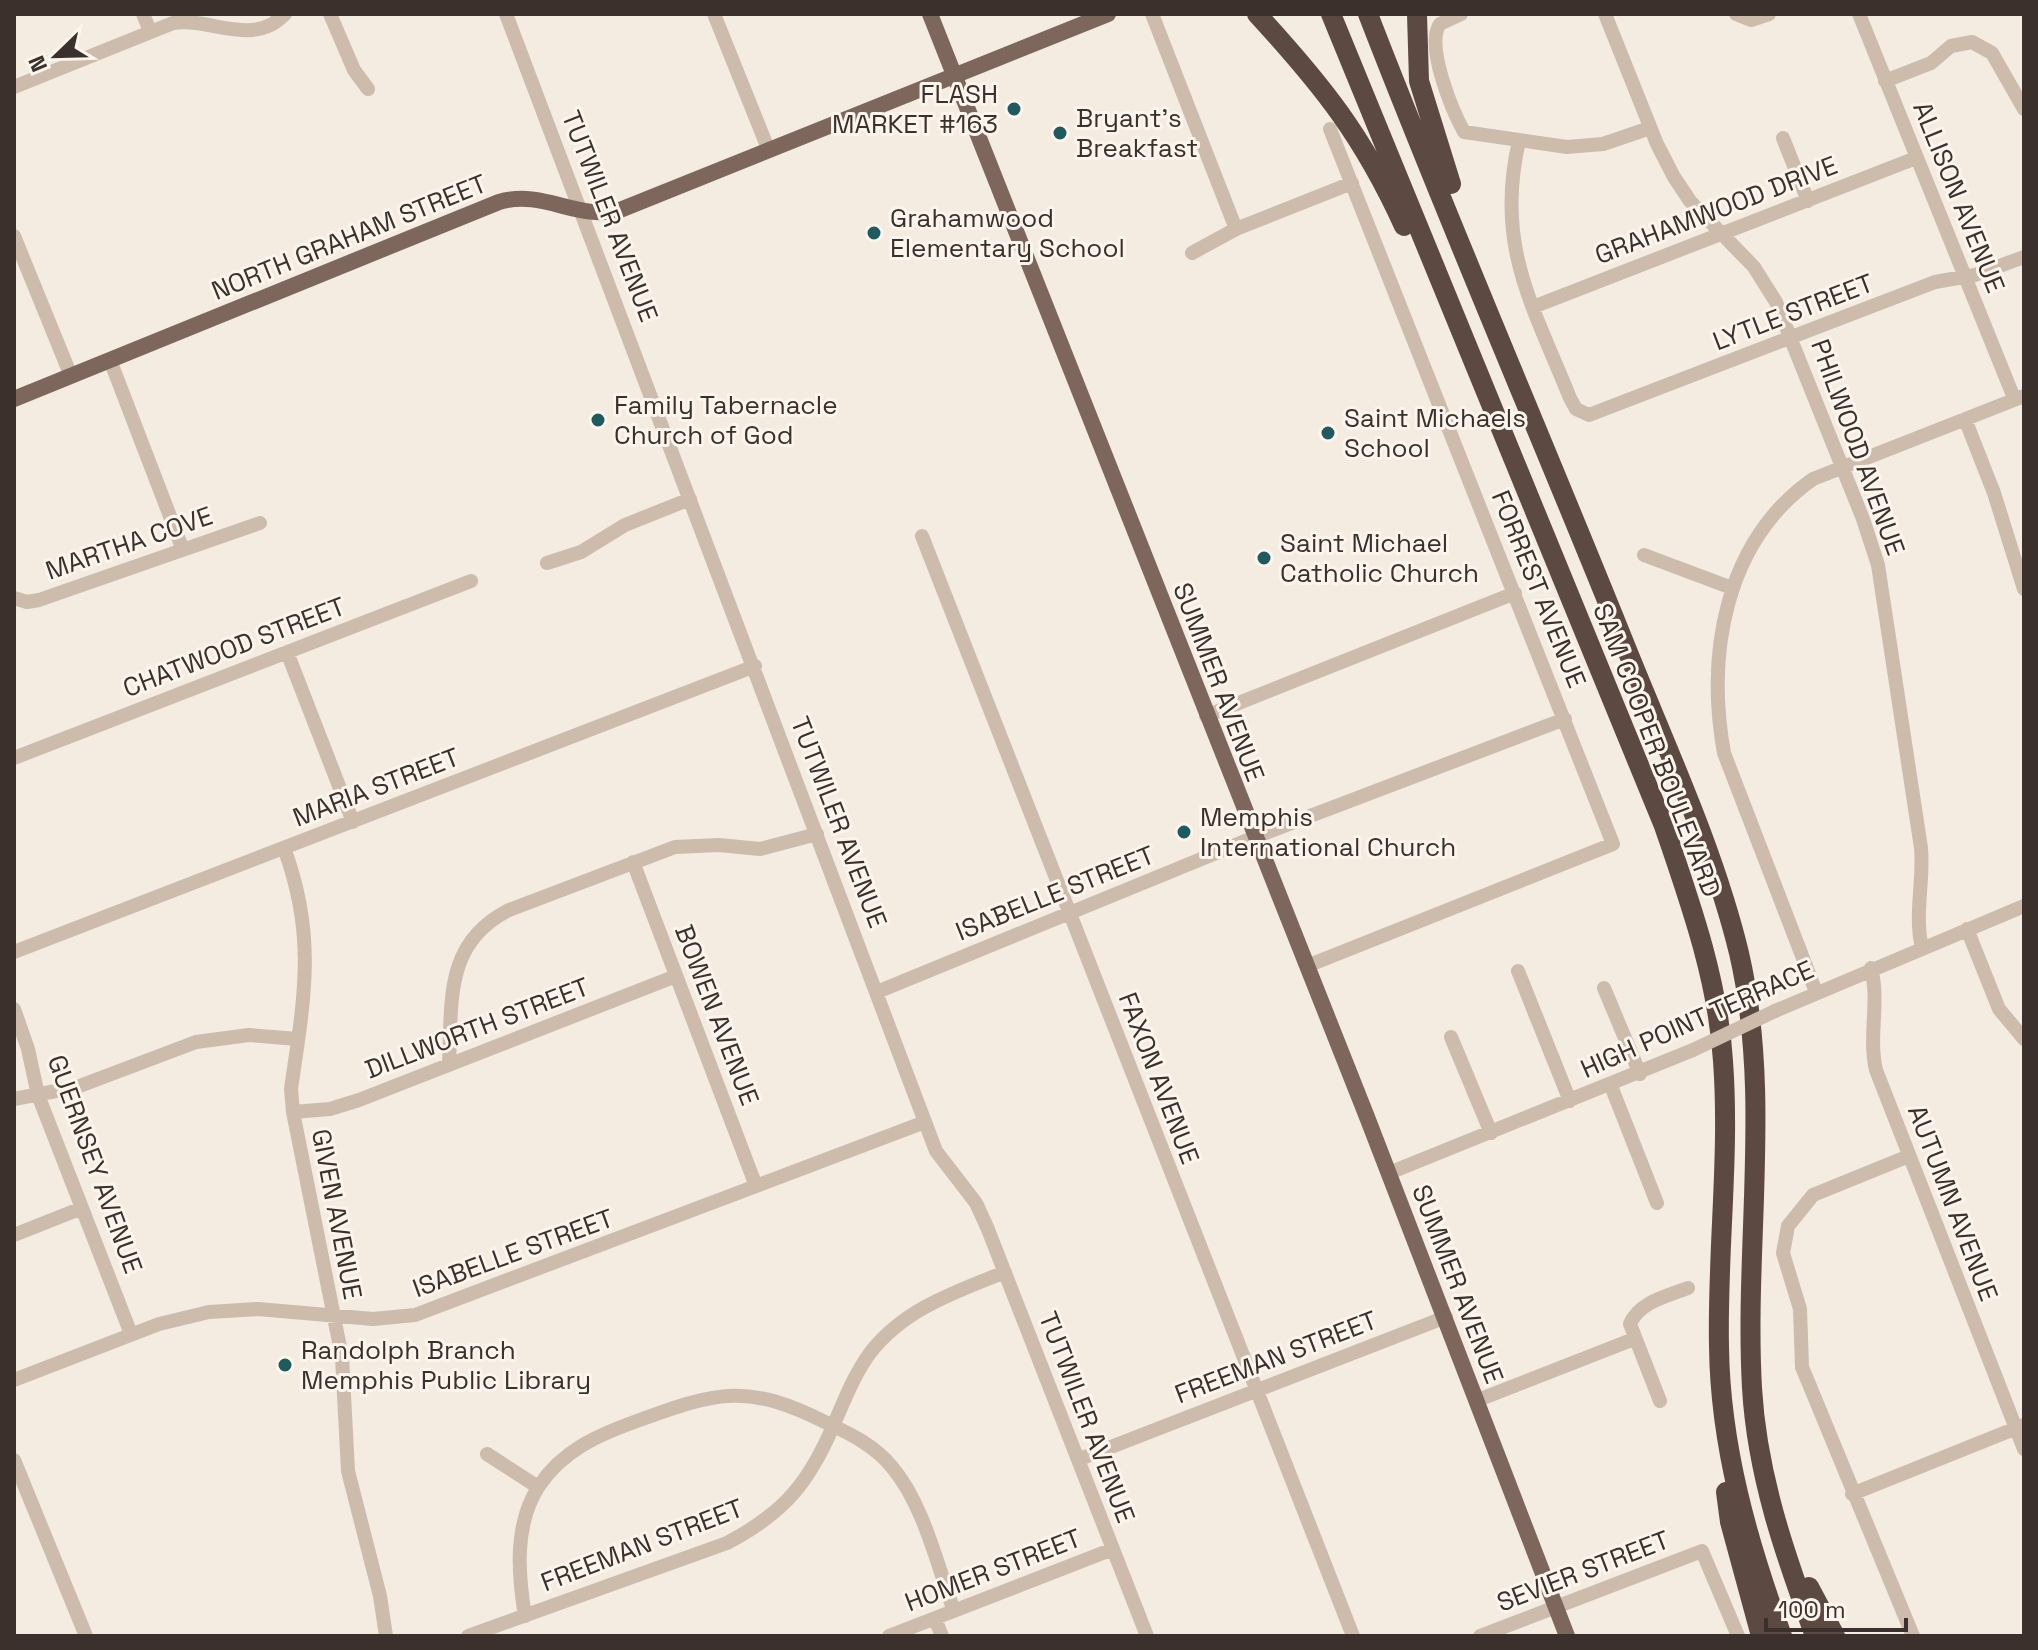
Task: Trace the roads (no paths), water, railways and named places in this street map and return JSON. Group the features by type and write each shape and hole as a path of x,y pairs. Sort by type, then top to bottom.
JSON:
{"highway":[{"path":"1257,14 1321,84 1358,134 1390,196 1542,529"},
{"name":"SAM COOPER BOULEVARD","path":"1331,14 1664,826 1693,910 1714,994 1723,1059 1725,1124 1719,1348 1732,1470 1753,1556 1782,1636"},
{"name":"SAM COOPER BOULEVARD","path":"1368,14 1695,823 1738,950 1746,987 1753,1060 1752,1390 1760,1460 1783,1550 1815,1636"},
{"path":"1417,14 1419,81 1470,238 1478,284"},
{"path":"1719,1348 1720,1448 1730,1522 1761,1636"},
{"path":"1752,1390 1789,1533 1808,1585 1835,1636"}],"main road":[{"name":"SUMMER AVENUE","path":"930,14 1446,1317 1567,1636"},
{"name":"NORTH GRAHAM STREET","path":"14,399 499,202 525,196 596,213 620,210 1108,14"}],"street":[{"path":"143,14 150,31"},
{"path":"14,87 150,31 182,22 242,31 270,26 285,14"},
{"path":"330,14 356,74 368,89"},
{"name":"TUTWILER AVENUE","path":"506,14 925,1122 945,1168 976,1203 1080,1459 1147,1636"},
{"path":"714,14 769,151"},
{"path":"1152,14 1236,229"},
{"path":"1461,14 1437,27 1434,36 1440,70 1464,132 1556,147 1615,141 1650,128"},
{"name":"PHILWOOD AVENUE","path":"1605,14 1650,128 1682,189 1766,284 1792,338 1871,541 1884,594 1921,848 1922,888 1917,915 1922,948"},
{"path":"1736,14 1751,20 1769,14"},
{"name":"ALLISON AVENUE","path":"1859,14 1916,158 2019,397"},
{"path":"1885,81 1931,63 1951,46 1972,42 1992,53 2024,109"},
{"name":"FORREST AVENUE","path":"1307,966 1613,844 1330,129"},
{"path":"1783,138 1808,201"},
{"path":"1519,141 1511,178 1510,225 1514,255 1533,307"},
{"name":"GRAHAMWOOD DRIVE","path":"1533,307 1916,158"},
{"path":"1192,253 1236,229 1352,183"},
{"path":"14,236 71,376"},
{"name":"LYTLE STREET","path":"1533,307 1570,398 1581,412 1596,415 1935,282 1975,275 2024,257"},
{"path":"110,360 183,550"},
{"path":"1816,992 1724,753 1718,671 1732,588 1747,553 1770,517 1813,479 2019,397"},
{"path":"1965,419 1994,493 2024,589"},
{"path":"547,563 581,552 625,525 690,499"},
{"name":"MARTHA COVE","path":"14,598 27,602 39,600 260,523"},
{"name":"FAXON AVENUE","path":"922,536 1353,1636"},
{"path":"1644,555 1732,588"},
{"name":"CHATWOOD STREET","path":"14,758 471,581"},
{"path":"1206,716 1515,593"},
{"path":"287,652 353,822"},
{"name":"MARIA STREET","path":"14,952 755,666"},
{"name":"ISABELLE STREET","path":"877,992 1255,837 1565,719"},
{"path":"449,1064 457,967 462,952 479,929 509,910 675,847 719,845 760,849 817,834"},
{"name":"GIVEN AVENUE","path":"284,848 298,889 307,944 291,1089 293,1112 342,1357 348,1471 386,1636"},
{"name":"BOWEN AVENUE","path":"633,862 756,1186"},
{"name":"HIGH POINT TERRACE","path":"1389,1173 1640,1074 1816,992 2024,906"},
{"path":"1967,929 1999,1009 2024,1039"},
{"name":"AUTUMN AVENUE","path":"1871,968 1875,987 1871,1032 1873,1059 1909,1156 2020,1427 2024,1449"},
{"path":"1518,971 1570,1101"},
{"name":"DILLWORTH STREET","path":"293,1112 344,1105 676,976"},
{"path":"1604,988 1640,1074"},
{"name":"GUERNSEY AVENUE","path":"14,1009 28,1049 38,1095 131,1334"},
{"path":"14,1099 87,1084 196,1042 249,1035 298,1039"},
{"path":"1451,1037 1491,1133"},
{"path":"1611,1086 1657,1203"},
{"name":"ISABELLE STREET","path":"14,1380 131,1334 187,1316 233,1309 284,1310 334,1318 394,1318 450,1305 925,1122"},
{"path":"1909,1156 1813,1195 1795,1213 1784,1240 1785,1265 1800,1309 1802,1367 1913,1636"},
{"path":"14,1235 82,1208"},
{"name":"FREEMAN STREET","path":"468,1636 727,1543 761,1525 792,1499 815,1466 851,1382 872,1352 904,1319 942,1297 1005,1272"},
{"path":"1660,1401 1630,1324 1635,1313 1688,1288"},
{"name":"FREEMAN STREET","path":"1080,1459 1446,1317"},
{"path":"1478,1400 1634,1339"},
{"path":"525,1616 519,1581 520,1547 526,1514 538,1487 564,1456 594,1436 701,1397 756,1395 788,1403 834,1426 866,1443 892,1467 913,1502 954,1611"},
{"path":"1852,1494 2020,1427"},
{"path":"487,1454 538,1487"},
{"path":"14,1460 86,1636"},
{"name":"HOMER STREET","path":"889,1636 1113,1549"},
{"name":"SEVIER STREET","path":"1480,1636 1702,1551 1738,1636"},
{"path":"935,1619 942,1636"}],"place":[{"name":"FLASH MARKET #163","path":"1014,109"},
{"name":"Bryant's Breakfast","path":"1060,133"},
{"name":"Grahamwood Elementary School","path":"874,233"},
{"name":"Family Tabernacle Church of God","path":"598,420"},
{"name":"Saint Michaels School","path":"1328,433"},
{"name":"Saint Michael Catholic Church","path":"1264,558"},
{"name":"Memphis International Church","path":"1184,832"},
{"name":"Randolph Branch Memphis Public Library","path":"285,1365"}]}
